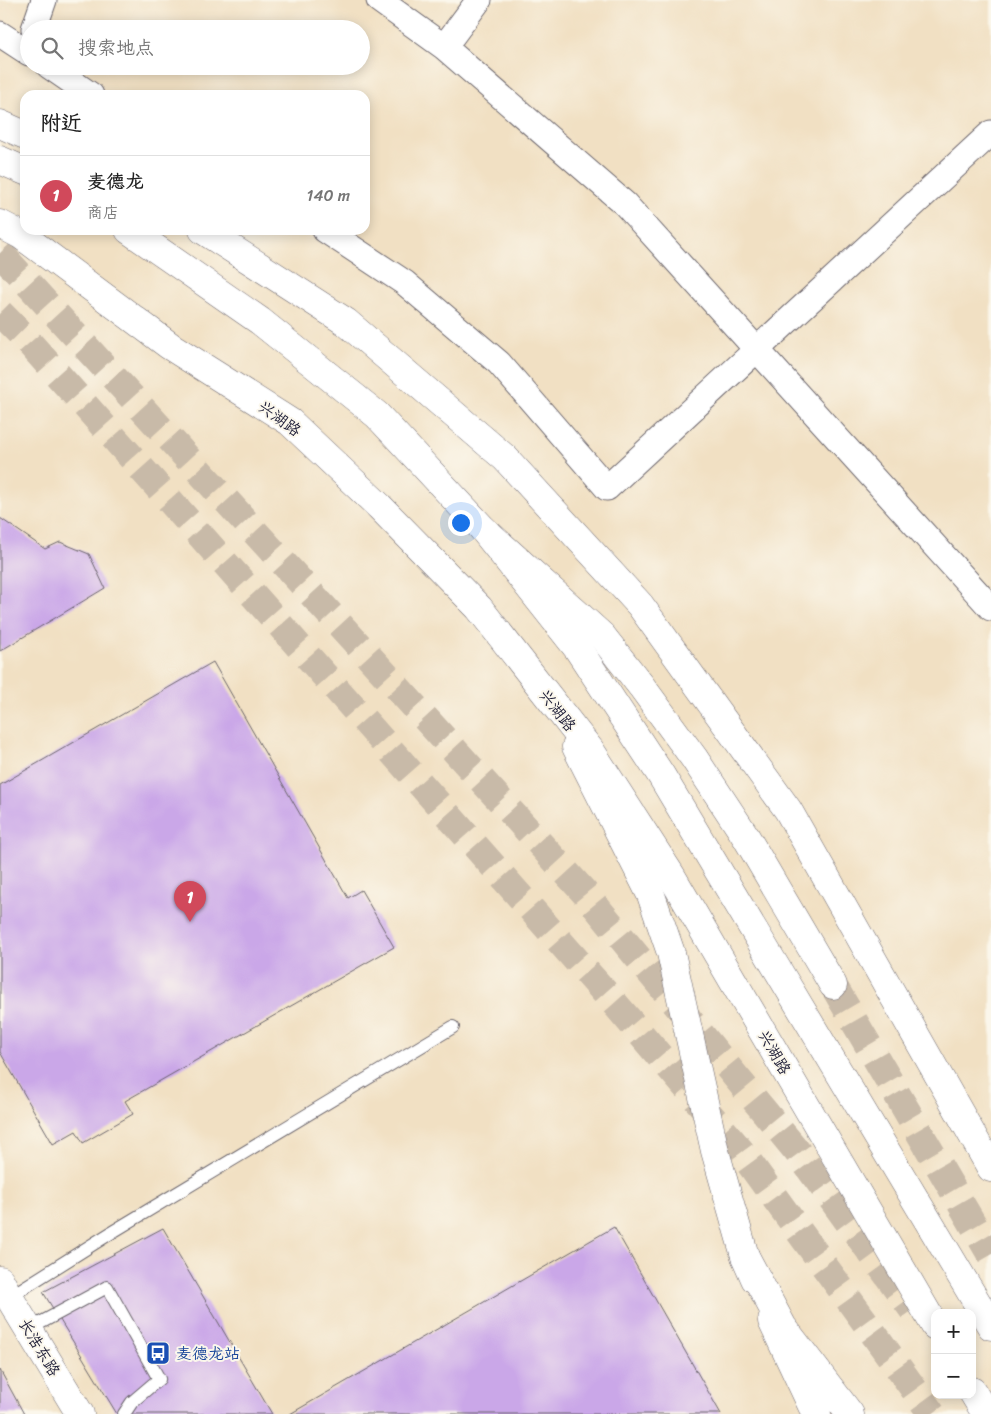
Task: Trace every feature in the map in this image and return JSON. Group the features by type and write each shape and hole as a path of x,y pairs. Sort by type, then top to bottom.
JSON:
{"main road":[{"path":"0,124 20,133"},
{"name":"兴湖路","path":"11,229 170,346 290,422 379,506 479,608 591,751 671,875 931,1319"},
{"path":"136,235 260,322 377,415 484,529 602,636 694,758 746,836 833,985"},
{"path":"212,235 346,322 490,445 505,458 640,605 788,810 991,1168"},
{"path":"484,529 578,649 661,775 991,1326"},
{"path":"557,710 647,886 671,954 715,1151 745,1256 780,1339 817,1414"},
{"path":"745,1256 784,1327 850,1414"},
{"name":"长浩东路","path":"4,1288 80,1414"},
{"path":"976,1397 986,1414"}],"street":[{"path":"38,20 44,0"},
{"path":"379,0 444,47 625,204 991,608"},
{"path":"444,47 479,0"},
{"path":"0,34 20,41"},
{"path":"62,75 84,90"},
{"path":"333,235 405,283 499,363 607,488 991,133"}],"lane":[{"path":"4,1288 114,1231 453,1027"},
{"path":"29,1329 107,1288 159,1380 132,1402 124,1414"}],"building":[{"path":"0,518 45,549 60,542 89,554 105,588 0,651"},
{"path":"213,662 348,898 361,890 394,947 125,1101 133,1114 83,1143 76,1131 53,1144 0,1052 0,785"},
{"path":"614,1227 721,1414 290,1414"},
{"name":"麦德龙站","path":"163,1228 272,1414 117,1414 43,1292"},
{"path":"0,1370 24,1414 0,1414"}],"tunnel":[{"path":"0,253 584,892 796,1150 913,1310"},
{"path":"0,313 24,337 149,477 616,1005 740,1150 932,1414"},
{"path":"833,985 991,1255"}],"place":[{"name":"麦德龙","path":"190,922"},
{"name":"麦德龙站","path":"158,1353"}]}
